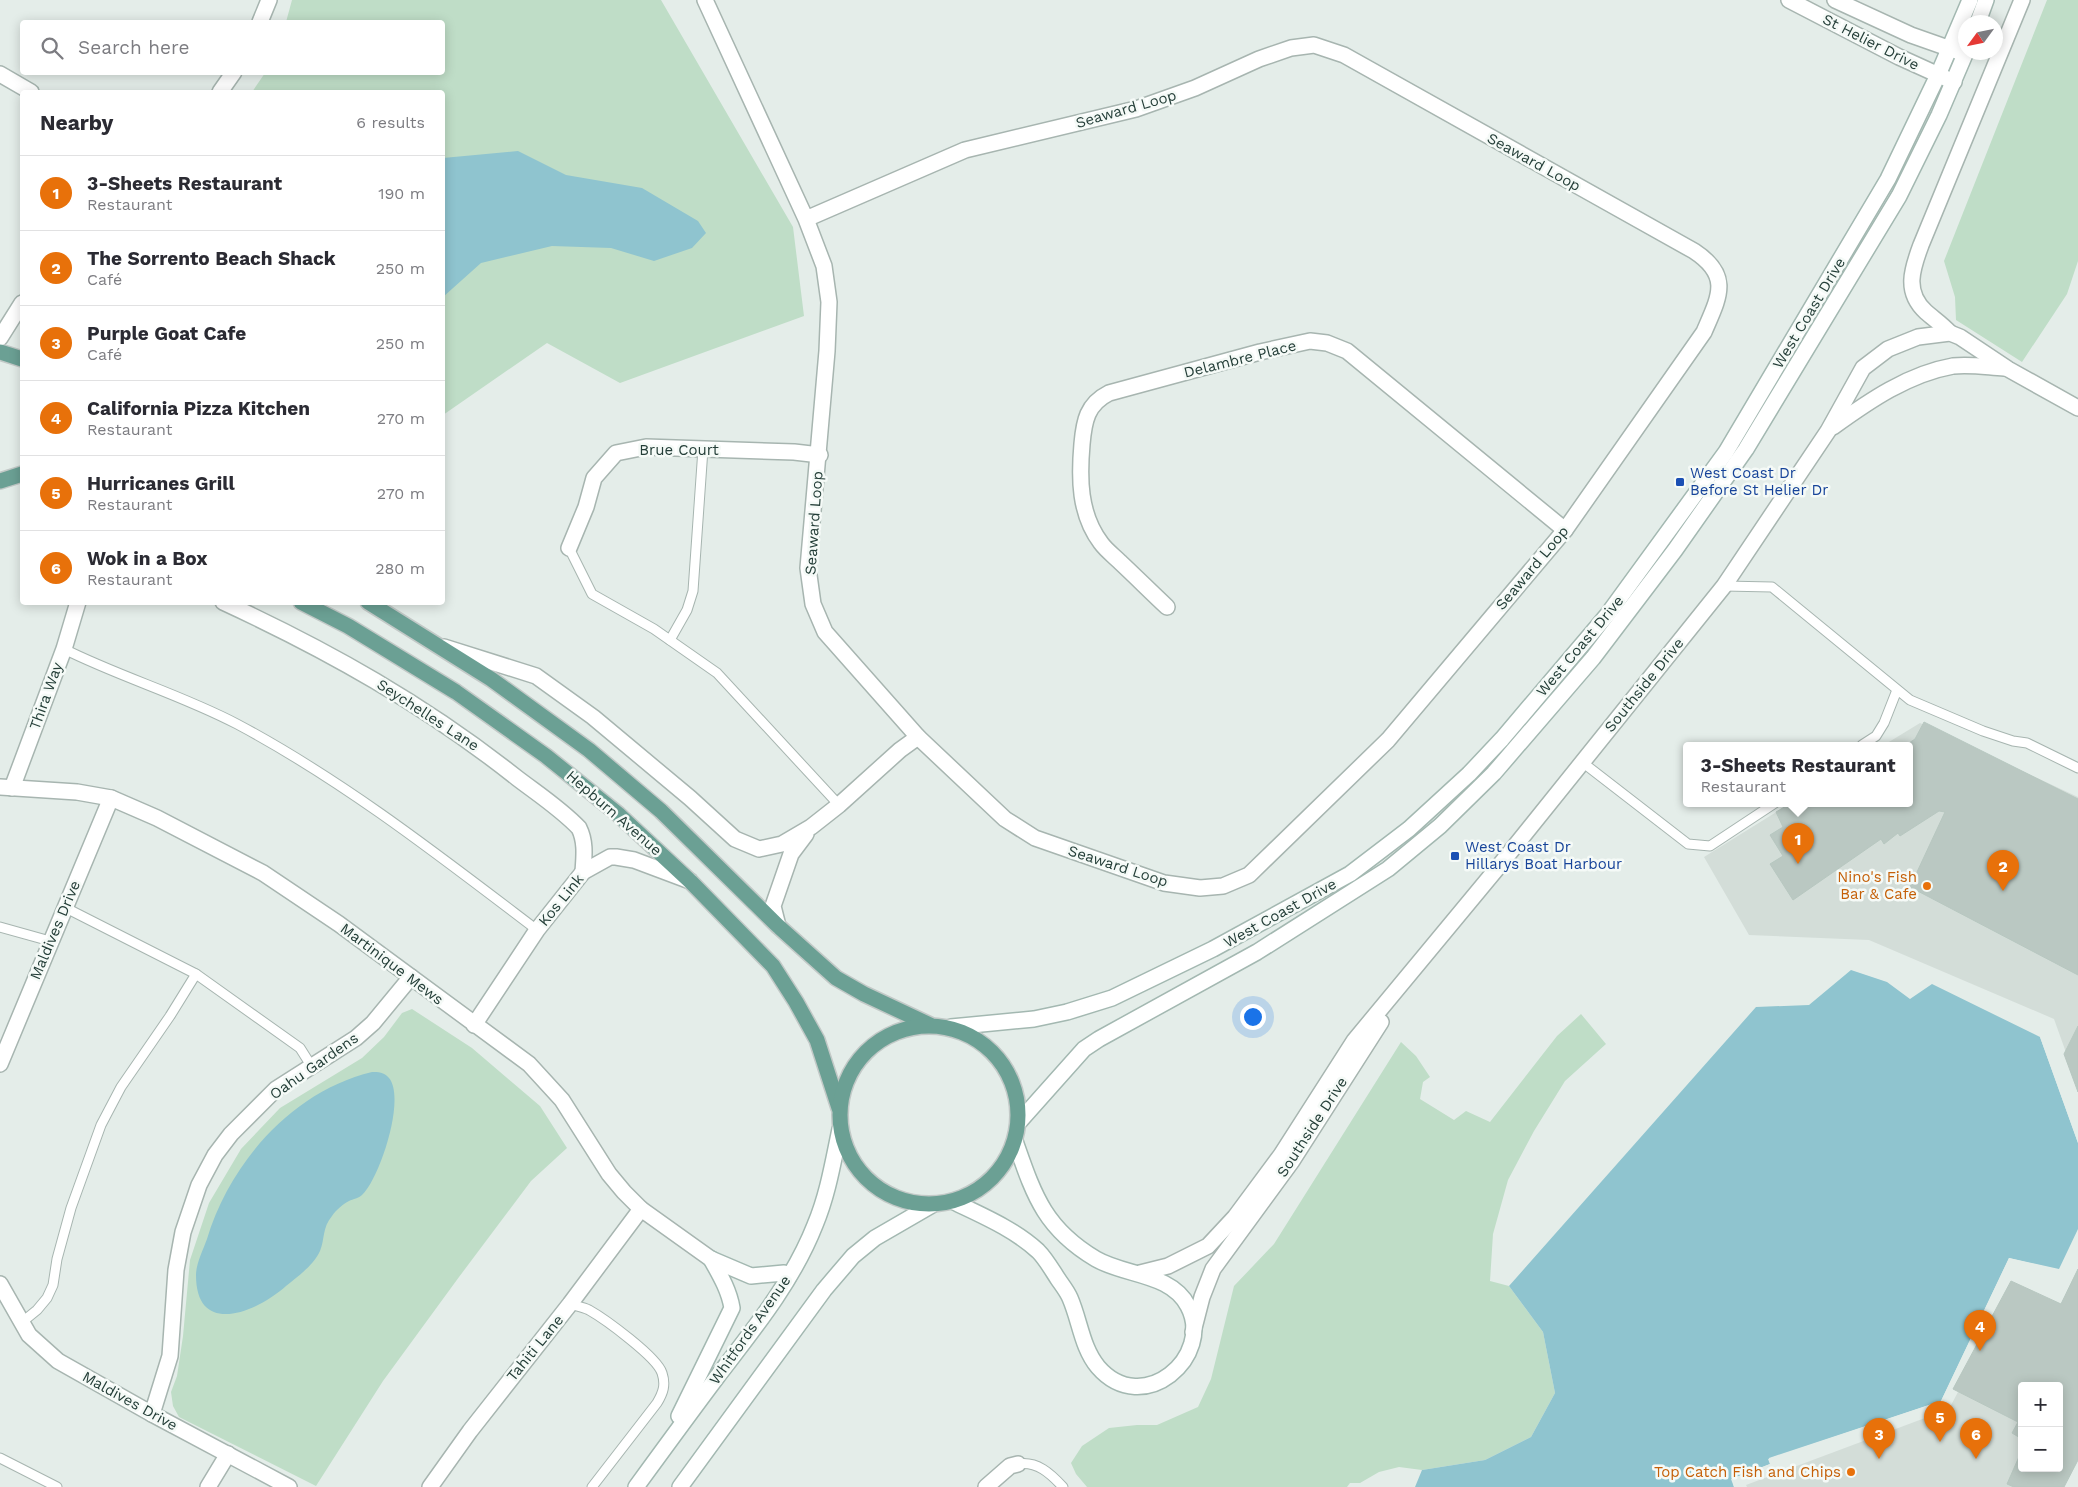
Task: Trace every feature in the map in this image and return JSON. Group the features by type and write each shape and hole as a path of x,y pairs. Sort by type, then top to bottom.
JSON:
{"main road":[{"path":"0,352 20,358"},
{"name":"Hepburn Avenue","path":"307,605 348,626 456,692 546,756 618,814 691,882 773,966 817,1040 839,1108"},
{"name":"Hepburn Avenue","path":"373,605 491,679 589,750 661,810 778,926 836,978 864,994 930,1024"},
{"path":"930,1024 951,1027 980,1040 1002,1062 1016,1090 1019,1122 1016,1141 1002,1168 981,1189 954,1202 932,1205 910,1203 890,1196 872,1184 857,1169 846,1150 840,1130 839,1108 848,1075 868,1048 897,1030 930,1024"}],"street":[{"path":"261,20 269,0"},
{"name":"Seaward Loop","path":"705,0 806,219 824,266 830,302 820,456 808,568 813,604 825,632 918,737 1005,819 1036,838 1164,882 1200,888 1223,886 1249,875 1388,740 1565,530 1704,332 1717,302 1719,288 1718,274 1708,260 1694,251 1344,55 1314,45 1290,48 1259,59 1195,88 1136,109 965,150 806,219"},
{"name":"St Helier Drive","path":"1790,0 1954,82"},
{"name":"St Helier Drive","path":"1835,0 1911,35 1958,51"},
{"name":"West Coast Drive","path":"951,1027 1034,1019 1067,1012 1112,998 1213,950 1350,874 1409,829 1469,774 1502,739 1608,614 1726,452 1888,179 1938,75 1970,0"},
{"path":"1981,15 1986,0"},
{"path":"1950,334 1918,303 1912,290 1911,276 1921,246 2022,0"},
{"name":"West Coast Drive","path":"1019,1122 1084,1049 1257,952 1388,870 1440,826 1494,773 1593,658 1675,550 1746,449 1899,196 1954,82 1962,60"},
{"path":"0,74 28,90"},
{"path":"221,90 232,75"},
{"path":"0,338 20,306"},
{"name":"Southside Drive","path":"1140,1273 1168,1266 1208,1246 1235,1217 1281,1155 1354,1041 1448,930 1724,586 1828,431 1863,368 1888,348 1918,336 1950,334 1960,337 2008,369 2078,408"},
{"name":"Delambre Place","path":"1167,607 1101,544 1088,519 1081,496 1080,462 1083,429 1090,410 1098,399 1109,393 1260,352 1310,341 1327,343 1346,352 1565,530"},
{"name":"Southside Drive","path":"1828,431 1886,391 1917,376 1953,366 1973,365 2008,369"},
{"name":"Brue Court","path":"569,548 586,507 594,478 616,454 646,447 794,452 820,456"},
{"name":"Thira Way","path":"6,788 64,649 77,605"},
{"name":"Seychelles Lane","path":"230,605 285,630 358,669 422,709 489,755 579,828 583,836 583,872"},
{"path":"438,645 536,676 593,717 690,798 735,839 760,849 782,844 811,827 839,805 900,750 918,737"},
{"name":"Martinique Mews","path":"6,788 77,792 111,798 157,818 263,873 339,924 529,1064 562,1100 609,1174 624,1192 641,1209 711,1259"},
{"name":"Maldives Drive","path":"0,1064 111,798"},
{"path":"778,926 773,906 791,854 811,827"},
{"name":"Kos Link","path":"474,1025 537,930 583,872 610,857 616,857 634,860 691,882"},
{"name":"Southside Drive","path":"1193,1332 1202,1297 1213,1269 1292,1161 1364,1046 1448,930"},
{"name":"Oahu Gardens","path":"152,1414 170,1356 176,1270 183,1232 199,1185 216,1155 231,1134 276,1089 356,1038 411,977"},
{"name":"Whitfords Avenue","path":"636,1487 663,1448 755,1327 789,1276 815,1226 825,1199 840,1130"},
{"path":"954,1202 1002,1226 1039,1252 1070,1297 1090,1358 1108,1378 1128,1386 1148,1386 1161,1382 1172,1374 1184,1360 1190,1347 1193,1332 1192,1316 1188,1304 1176,1292 1140,1273 1120,1269 1097,1260 1075,1244 1055,1225 1036,1198 1016,1141"},
{"path":"680,1487 824,1290 853,1256 875,1238 932,1205"},
{"name":"Tahiti Lane","path":"430,1487 470,1430 570,1304 641,1209"},
{"path":"711,1259 751,1276 784,1273 789,1276"},
{"path":"663,1448 732,1308 730,1296 711,1259"},
{"name":"Maldives Drive","path":"0,1284 21,1323 42,1349 58,1361 152,1414 289,1487"},
{"path":"208,1487 228,1454"},
{"path":"986,1487 1010,1466 1018,1464"}],"lane":[{"path":"670,640 686,610 692,591 703,449"},
{"path":"569,548 592,594 670,640 718,673 839,805"},
{"path":"1724,586 1772,587 1910,700 1983,731 2013,741 2027,743 2078,768"},
{"path":"64,649 92,663 213,712 315,769 434,853 537,930"},
{"path":"1867,742 1876,736 1884,723 1897,690"},
{"path":"1582,762 1688,844 1710,846 1769,807"},
{"path":"64,907 196,974 300,1048 312,1067"},
{"path":"0,927 50,941"},
{"path":"21,1323 37,1310 47,1298 71,1208 100,1125 122,1087 196,974"},
{"path":"570,1304 587,1309 604,1319 658,1364 663,1376 664,1389 658,1403 592,1487"},
{"path":"0,1458 57,1487"},
{"path":"1018,1464 1027,1462 1036,1464 1054,1477 1063,1487"}],"shaded area":[{"path":"1920,723 2078,797 2078,1086 2054,1019 1869,940 1749,935 1704,857 1785,807 1913,807 1913,742 1889,742"},
{"path":"2078,1269 2078,1445 2057,1487 1747,1487 1746,1485 1949,1409 2013,1288 2061,1304"}],"green space":[{"path":"292,0 661,0 793,227 804,316 620,383 547,343 445,414 445,90 253,90 264,75 445,75 445,20 287,20"},
{"path":"2047,0 2078,0 2078,261 2067,294 2022,362 1956,320 1955,297 1944,261"},
{"path":"412,1009 472,1048 540,1106 567,1148 531,1181 459,1277 383,1381 316,1486 179,1417 173,1406 171,1392 177,1376 183,1336 190,1260 209,1203 241,1149 280,1108 362,1058 384,1037 402,1013"},
{"path":"1581,1014 1606,1044 1565,1081 1534,1131 1508,1180 1493,1234 1490,1281 1509,1286 1543,1332 1555,1393 1531,1437 1485,1460 1422,1470 1399,1467 1379,1472 1360,1483 1350,1483 1347,1487 1087,1487 1076,1474 1071,1463 1082,1446 1109,1428 1157,1425 1198,1407 1211,1379 1234,1286 1274,1244 1401,1042 1416,1056 1430,1077 1423,1082 1420,1099 1454,1120 1466,1111 1490,1122 1557,1036"}],"water":[{"path":"518,151 566,175 642,188 698,221 706,233 692,248 654,261 611,248 552,246 481,263 445,295 445,158"},
{"path":"1851,970 1887,982 1910,999 1932,984 2040,1037 2078,1143 2078,1241 2067,1272 2009,1258 1941,1401 1769,1458 1770,1464 1732,1479 1734,1487 1415,1487 1422,1470 1485,1460 1531,1437 1555,1393 1543,1332 1509,1286 1756,1007 1809,1005"},
{"path":"372,1072 383,1073 389,1078 393,1088 394,1102 389,1138 369,1186 361,1196 340,1207 329,1220 325,1229 322,1247 314,1261 274,1296 245,1311 230,1314 217,1313 206,1307 199,1295 196,1275 198,1262 217,1211 231,1184 248,1158 268,1134 291,1113 316,1095 343,1082"}],"pier":[{"path":"2040,1037 2044,1038 2078,1135 2078,1143"},
{"path":"2078,1229 2078,1248 2069,1273 2066,1275 2060,1272 2055,1281 2010,1261 1942,1403 1772,1460 1771,1466 1734,1480 1736,1487 1734,1487 1731,1479 1770,1464 1768,1459 1941,1401 2009,1258 2059,1269"}],"building":[{"path":"1924,722 2078,799 2078,975 1910,887 1945,812 1939,811 1900,836 1898,833 1884,844 1881,839 1793,900 1770,864 1783,856 1770,835 1783,827 1776,812 1784,807 1913,807 1913,742 1910,742 1915,739"},
{"path":"2078,1026 2078,1092 2064,1054"},
{"path":"2078,1269 2078,1460 2064,1487 2014,1487 2007,1484 2018,1459 2018,1472 2063,1472 2063,1382 2018,1382 2018,1422 1953,1389 2011,1281 2061,1304"},
{"path":"2018,1422 2018,1437 2012,1433"}],"place":[{"name":"West Coast Dr Before St Helier Dr","path":"1680,482"},
{"name":"West Coast Dr Hillarys Boat Harbour","path":"1455,856"},
{"name":"3-Sheets Restaurant","path":"1798,864"},
{"name":"Nino's Fish Bar & Cafe","path":"1927,886"},
{"name":"The Sorrento Beach Shack","path":"2003,891"},
{"name":"California Pizza Kitchen","path":"1980,1351"},
{"name":"Hurricanes Grill","path":"1940,1442"},
{"name":"Purple Goat Cafe","path":"1879,1459"},
{"name":"Wok in a Box","path":"1976,1459"},
{"name":"Top Catch Fish and Chips","path":"1851,1472"}]}
